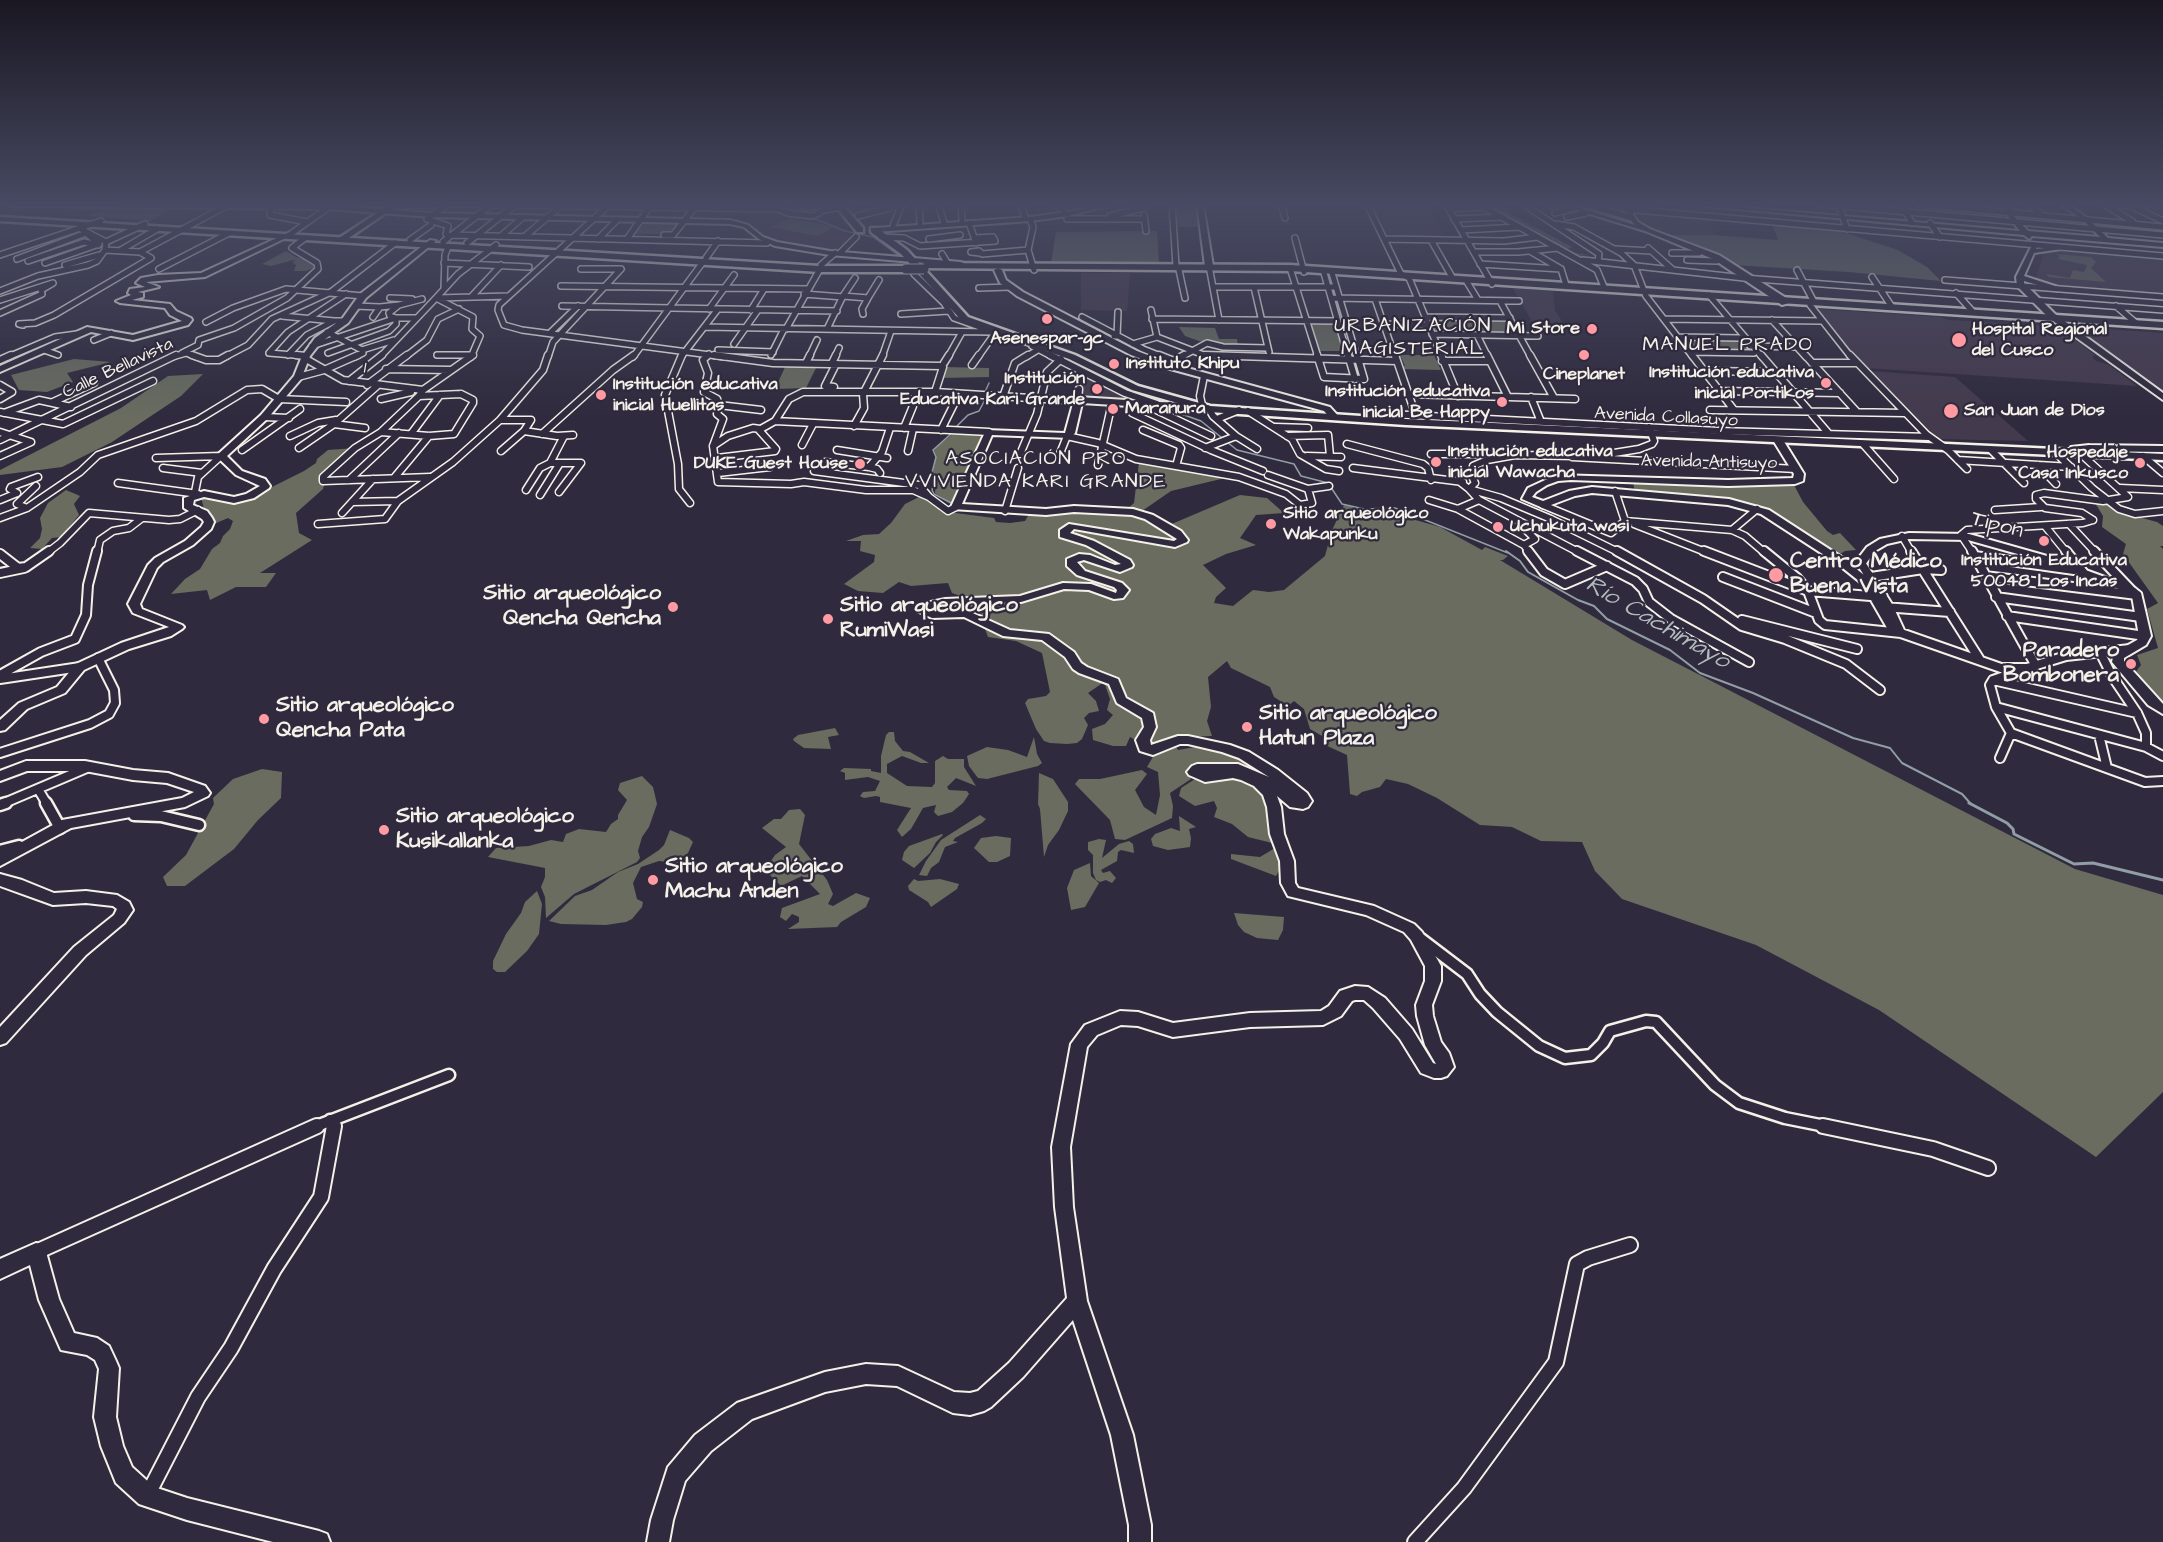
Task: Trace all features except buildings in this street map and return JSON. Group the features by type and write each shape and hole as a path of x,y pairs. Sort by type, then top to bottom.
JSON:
{"highway":[{"path":"1405,276 1604,287 1644,292"},
{"path":"1405,276 1467,282 1490,280 2163,327"},
{"path":"1812,303 2136,323 2163,327"}],"main road":[{"path":"923,276 961,316 1072,357 1135,388 1206,407"},
{"name":"Avenida Collasuyo","path":"1206,407 1335,418 1650,431 1778,440 2163,457"}],"street":[{"path":"0,291 38,276"},
{"path":"23,325 19,324 40,321 54,315 120,276"},
{"path":"1,359 55,337 93,329 137,338 188,322 169,308 120,302 140,295 132,293 133,291 155,287 140,283 153,276"},
{"path":"182,353 198,345 198,341 202,338 234,328 283,302 310,276"},
{"name":"Calle Bellavista","path":"0,440 44,421 182,353 218,361 248,345 272,319 331,292 352,276"},
{"path":"0,677 80,667 178,627 137,611 134,604 152,567 206,529 209,522 198,510 188,506 187,501 196,493 198,477 264,417 298,377 312,346 327,332 345,321 363,296 388,276"},
{"path":"444,276 444,289"},
{"path":"348,381 367,369 456,276"},
{"path":"472,296 491,276"},
{"path":"531,276 507,296 498,310 504,325 510,328 686,351 773,352"},
{"path":"318,524 385,519 398,501 453,462 500,420 543,370 551,346 614,276"},
{"path":"542,434 609,374 632,358 692,276"},
{"path":"709,309 733,276"},
{"path":"766,362 815,276"},
{"path":"922,276 957,320 1042,347 1060,359 1125,393 1155,405 1211,436"},
{"path":"1001,276 1010,287 1106,339 1204,376 1327,409 1335,418"},
{"path":"1179,276 1185,298"},
{"path":"1212,276 1219,320"},
{"path":"1292,276 1325,378 1364,379 1329,276"},
{"path":"1405,276 1418,299 1458,396"},
{"path":"1487,276 1490,280"},
{"path":"1563,276 1566,285"},
{"path":"1601,276 1604,287"},
{"path":"1638,276 1644,292 1734,410"},
{"path":"1723,276 2163,310"},
{"path":"1743,276 1748,279"},
{"path":"1744,276 1780,301"},
{"path":"1800,276 1822,321 1856,363 1926,436 1958,460 1967,470"},
{"path":"2023,281 2025,276"},
{"path":"1872,277 1892,307"},
{"path":"827,329 855,278"},
{"path":"863,314 862,309 879,280"},
{"path":"1973,312 1945,280 2023,281 2055,289 2163,297"},
{"path":"2023,281 2036,300 2055,319 2163,403"},
{"path":"1467,282 1478,300"},
{"path":"0,300 53,283 41,290 42,294 0,313"},
{"path":"561,286 764,289 868,298"},
{"path":"980,288 1010,287"},
{"path":"1214,287 1332,287"},
{"path":"1254,287 1271,360"},
{"path":"206,322 242,304 265,298 282,290 296,289 363,296"},
{"path":"750,310 764,289"},
{"path":"2101,292 2136,323"},
{"path":"307,358 269,353 288,333 346,294"},
{"path":"390,298 507,296"},
{"path":"1707,296 1826,434"},
{"path":"430,477 322,479 355,448 381,432 421,393 473,355 480,342 480,336 472,328 473,317 436,298"},
{"path":"1335,298 1519,301"},
{"path":"1335,298 1338,321 1355,379"},
{"path":"356,306 399,305 422,299"},
{"path":"1375,299 1416,416"},
{"path":"1500,301 1554,398"},
{"path":"399,305 389,312 390,316 416,318"},
{"path":"562,306 837,311"},
{"path":"550,333 578,306"},
{"path":"373,317 380,307"},
{"path":"367,385 427,340 438,319 459,309"},
{"path":"690,503 679,489 678,464 671,435 670,413 665,398 676,373 677,363 718,309"},
{"path":"734,344 758,310"},
{"path":"1150,310 1157,337"},
{"path":"901,314 948,311"},
{"path":"1117,336 1118,312"},
{"path":"1073,321 1093,314"},
{"path":"280,316 345,321"},
{"path":"1082,317 1170,363"},
{"path":"1425,317 1510,318"},
{"path":"312,346 396,318"},
{"path":"328,353 389,331 396,324 396,318"},
{"path":"1152,319 1338,321"},
{"path":"1664,319 1822,321"},
{"path":"2055,319 2163,397"},
{"path":"1727,320 1740,338 1772,372"},
{"path":"1772,320 1857,412"},
{"path":"288,355 307,335 334,321"},
{"path":"1384,324 1428,325"},
{"path":"705,327 992,333"},
{"path":"854,426 864,408 865,391 887,348 891,331"},
{"path":"327,332 362,350 397,339"},
{"path":"934,392 943,364 962,332"},
{"path":"94,340 111,333"},
{"path":"972,365 992,333"},
{"path":"0,369 76,334"},
{"path":"1432,334 1538,336"},
{"path":"1477,335 1509,397"},
{"path":"1106,339 1117,336"},
{"path":"1133,344 1157,337 1191,352 1221,359 1397,361"},
{"path":"1678,337 1740,338"},
{"path":"806,363 817,340"},
{"path":"1170,363 1207,343 1223,347 1268,348"},
{"path":"722,344 703,360 708,373 704,392 717,399 719,405 717,414 723,422 713,447 717,458 718,482 791,484 802,482 866,490 913,490 929,497"},
{"path":"1750,346 1796,347"},
{"path":"1004,397 1015,363 1042,347"},
{"path":"839,348 825,386 844,388 849,391"},
{"path":"44,350 58,355"},
{"path":"298,377 324,370 359,356 363,353 362,350"},
{"path":"1690,352 1754,353"},
{"path":"713,353 766,362 943,364"},
{"path":"437,355 473,355"},
{"name":"1","path":"307,358 331,375 348,381 421,393"},
{"path":"1,359 18,362"},
{"path":"1020,452 1030,434 1047,372 1060,359"},
{"path":"1443,361 1490,361"},
{"path":"1812,363 1856,363"},
{"path":"386,369 450,370"},
{"path":"1704,371 1772,372"},
{"path":"1204,376 1200,396 1206,407 1236,436 1257,449"},
{"path":"2,413 63,424 153,381"},
{"path":"53,402 94,383"},
{"path":"0,385 12,393 0,399"},
{"path":"299,448 336,422 377,386"},
{"path":"0,518 27,508 80,472 98,455 196,421 247,390 262,389 279,399 346,402"},
{"path":"1059,456 1070,433 1080,401 1079,389"},
{"path":"1719,391 1840,393"},
{"path":"713,447 728,436 746,430 760,429 775,421 787,401 798,393 934,392 1080,401"},
{"path":"381,399 421,393 466,395 473,400 456,432 429,436 381,432"},
{"path":"941,430 959,394"},
{"path":"1409,394 1575,399"},
{"path":"411,434 440,395"},
{"path":"1531,397 1541,422"},
{"path":"2,413 35,400 71,407"},
{"name":"Avenida Collasuyo","path":"1080,401 1206,407"},
{"path":"1098,465 1112,403"},
{"path":"719,405 761,410"},
{"path":"1126,420 1132,413 1155,405"},
{"path":"904,428 913,406"},
{"path":"242,450 300,409"},
{"path":"1710,410 1905,413"},
{"path":"1217,419 1244,411 1287,436 1297,445 1298,451 1305,456 1326,468 1340,471"},
{"path":"1132,413 1205,448 1308,489 1329,486"},
{"path":"1370,413 1541,422 1628,430"},
{"path":"264,417 289,417"},
{"path":"500,420 531,420 524,431 501,451"},
{"path":"775,421 1067,436 1101,445 1136,459 1239,477 1286,494 1300,505 1312,503 1308,489"},
{"path":"290,436 318,423 336,422 365,428"},
{"path":"802,445 813,424"},
{"path":"1273,426 1308,428"},
{"path":"868,467 882,452 890,428"},
{"path":"717,458 775,451 776,449 760,429"},
{"path":"908,451 914,429"},
{"path":"1143,430 1179,445 1176,466"},
{"path":"524,431 573,435"},
{"path":"1572,457 1624,452 1649,446 1654,441 1650,431 1926,436"},
{"path":"0,432 31,442 0,456"},
{"path":"819,466 919,485 929,497 948,511 954,510 989,432"},
{"path":"349,480 399,433"},
{"path":"1287,436 1328,435 1330,456"},
{"path":"394,478 429,436"},
{"path":"550,463 564,436"},
{"path":"1205,448 1236,436"},
{"name":"Avenida Antisuyo","path":"1543,505 1530,502 1527,496 1544,483 1556,478 1696,483 1785,483 1799,479 1796,469 1778,440"},
{"path":"1347,444 1423,464 1428,468 1431,480"},
{"path":"1863,444 1894,479"},
{"path":"1649,446 1654,460"},
{"path":"2041,507 2036,499 2038,494 2107,501 2128,497 2074,449 2163,449"},
{"path":"837,450 887,458"},
{"path":"1991,450 2024,483"},
{"path":"2056,453 2107,501 2129,513 2163,511"},
{"path":"156,458 222,454"},
{"path":"118,483 234,500 256,493 265,486 261,481 239,473 222,454"},
{"path":"1431,454 1515,454 1796,469"},
{"path":"1515,454 1477,463 1472,470 1472,486 1479,500 1640,585 1649,602 1671,620 1749,662"},
{"path":"1305,456 1341,457"},
{"path":"2143,456 2163,473"},
{"path":"1958,460 2071,467"},
{"path":"526,490 540,468 550,463 581,463 559,492"},
{"path":"540,495 560,463"},
{"path":"2038,465 2056,484"},
{"path":"802,482 819,466 877,468 880,473"},
{"path":"718,472 770,467"},
{"path":"163,468 202,473"},
{"path":"1005,511 1018,468"},
{"path":"1353,468 1460,482 1472,486 1551,519 1569,530 1629,557 1744,621 1857,649"},
{"path":"0,500 17,493 10,489 11,487 38,477"},
{"path":"342,513 373,479"},
{"path":"27,508 17,504 36,486"},
{"path":"2120,488 2163,490"},
{"path":"1543,505 1582,491 1615,491 1729,502 1756,509 1776,518 1839,560 1864,580 1879,597"},
{"path":"1615,491 1625,521"},
{"path":"1429,500 1458,509 1524,545 1544,572 1565,584 1607,566"},
{"path":"1458,509 1479,500"},
{"path":"352,502 398,501"},
{"path":"1543,505 1611,533 1625,521 1732,530 1745,537 1797,578 1808,591 1816,613 1825,625 1898,633 2001,668 2032,667"},
{"path":"957,507 1005,511 1046,512 1082,509 1132,512 1149,517 1177,533 1183,540 1175,544 1079,526 1065,530 1064,535 1090,543 1126,562 1128,565 1120,569 1086,557 1079,557 1071,561 1072,566 1081,573 1118,585 1123,590 1119,596 1091,587 1063,586 1021,600 945,602 930,605 923,611 932,615 966,613 1007,633 1045,637 1070,655 1077,666 1083,670 1114,682 1121,700 1148,716 1149,727 1143,740 1145,748 1149,750 1158,750 1178,740 1188,740 1244,754 1273,773 1302,796 1305,801 1303,804 1294,804 1271,783 1239,770 1208,768 1197,769 1194,772 1204,777 1233,773 1245,776 1259,783 1269,794 1274,807 1276,834 1287,861 1288,883 1293,892 1369,909 1409,928 1467,974 1480,994 1497,1012 1539,1046 1565,1058 1591,1055 1603,1043 1610,1031 1646,1021 1656,1022 1715,1085 1739,1102 1785,1118 1934,1149 1988,1168"},
{"path":"1995,510 2041,507 2082,513 2093,520 2045,526 1974,529 1961,536 1975,556 2032,667"},
{"path":"1732,530 1756,509"},
{"path":"0,573 18,572 26,567 60,543 89,513 174,519 198,510"},
{"path":"0,677 41,652 75,639 86,615 88,585 100,540 113,531 129,528 142,518"},
{"path":"1514,519 1535,539 1524,545"},
{"path":"1625,521 1808,591 1879,597"},
{"path":"2069,524 2134,592 2145,636 2142,642 2118,656 2118,662 2152,702 2163,710"},
{"path":"2045,526 2083,572"},
{"path":"1902,536 1980,660"},
{"name":"Tipon","path":"1861,563 1870,549 1884,541 1902,536 1961,536 1985,540 2083,572 2134,592"},
{"path":"0,554 18,568 26,567"},
{"path":"1975,556 2083,572"},
{"path":"1839,560 1854,564 1861,563 1871,577 1898,633"},
{"path":"1871,577 1923,568 1941,570"},
{"path":"1985,576 2134,592"},
{"path":"1723,577 1816,613"},
{"path":"1996,597 2141,617"},
{"path":"1703,599 1751,630 1785,639 1846,664 1880,690"},
{"path":"1885,607 1950,612"},
{"path":"2007,616 2145,636"},
{"path":"2131,649 2066,656 1994,680 1990,685 1996,707 2011,733 2145,782 2163,781"},
{"path":"2100,652 2112,676 2137,713 2146,733 2146,747"},
{"path":"0,753 90,724 109,714 115,703 114,690 98,658"},
{"path":"0,726 23,706 61,690 80,667"},
{"path":"1994,680 2137,713"},
{"path":"1996,707 2146,747 2163,756"},
{"path":"2000,758 2011,733"},
{"path":"2099,735 2107,768"},
{"path":"0,776 26,766 91,766 133,775 168,778 200,789 203,793 185,802 90,818 60,828 0,861"},
{"path":"0,805 91,766"},
{"path":"38,789 60,828"},
{"path":"90,818 148,814 199,825"},
{"path":"0,851 28,844"},
{"path":"0,880 17,884 53,899 86,897 117,902 124,906 125,910 119,919 80,951 0,1038"},
{"path":"1140,1542 1140,1525 1122,1435 1077,1301 1064,1207 1061,1147 1079,1044 1091,1030 1120,1018 1138,1019 1173,1030 1250,1020 1323,1018 1335,1011 1346,996 1355,993 1368,994 1379,1003 1406,1034 1427,1068 1441,1071 1445,1067 1443,1058 1433,1045 1424,1005 1433,981 1433,966 1417,936"},
{"path":"0,1269 330,1120 449,1075"},
{"path":"147,1496 193,1405 231,1348 274,1269 321,1197 333,1133 334,1123 330,1120"},
{"path":"1415,1542 1464,1488 1556,1362 1577,1264 1588,1258 1630,1245"},
{"path":"36,1252 49,1300 68,1343 90,1345 102,1353 109,1368 105,1417 112,1446 124,1475 147,1496 187,1509 319,1542"},
{"path":"658,1542 676,1474 703,1443 745,1411 825,1382 866,1374 898,1376 953,1402 970,1404 984,1400 1016,1370 1077,1301"}],"shaded area":[{"path":"1081,276 1130,276 1127,311 1081,310"},
{"path":"1889,276 1936,276 1941,281"},
{"path":"2036,276 2163,276 2163,295 2048,287 2035,280"},
{"path":"2048,276 2070,278 2071,276 2100,276 2106,282"},
{"path":"1513,288 1553,291 1555,310 1564,325 1534,325"},
{"name":"Hospital Regional del Cusco","path":"1818,309 2056,326 2095,355 2092,357 2096,361 2109,365 2137,386 1865,368"},
{"path":"1429,318 1504,319 1514,335 1436,333"},
{"path":"1310,321 1336,322 1344,351 1319,351"},
{"path":"1179,327 1215,328 1219,339 1237,339 1238,347 1199,341 1185,336"},
{"path":"2076,327 2163,333 2163,392"},
{"path":"1684,338 1739,339 1752,353 1695,352"},
{"path":"1396,355 1434,355 1441,370 1402,369 1401,366 1405,366 1401,357"},
{"path":"74,359 111,362 67,373 73,382 47,392 19,390 11,375"},
{"path":"786,365 817,366 806,388 775,389"},
{"path":"944,367 989,368 989,377 940,378"},
{"name":"San Juan de Dios","path":"1869,371 1955,377 2028,441 1936,439"},
{"name":"Institución Educativa Kari Grande","path":"1089,373 1144,402 1078,398 1080,385"},
{"path":"203,374 181,396 112,442 62,467 0,475 0,470 121,408 168,376"},
{"path":"954,433 984,434 954,505 935,493 936,480 932,478 936,457 934,449"},
{"path":"355,448 327,474 323,489 296,513 299,533 312,540 260,573 276,573 266,587 236,587 210,600 207,590 171,594 185,579 200,569 212,549 220,543 230,529 233,521 228,518 209,526 213,518 204,509 201,497 228,502 250,498 304,471 316,463 317,459 328,450"},
{"path":"1139,462 1211,473 1225,478 1171,491 1142,511 1167,526 1240,495 1267,498 1284,513 1256,515 1240,538 1256,545 1226,554 1203,565 1226,588 1216,597 1214,603 1233,606 1253,590 1269,592 1284,590 1325,556 1332,530 1344,505 1391,513 1440,527 1482,550 1485,547 1508,556 1500,560 1632,640 2075,869 2163,895 2163,1092 2096,1157 1879,1010 1756,945 1622,899 1595,871 1582,842 1541,841 1512,827 1480,825 1437,798 1408,784 1386,779 1380,787 1362,792 1357,796 1350,794 1347,755 1323,744 1322,736 1310,729 1304,709 1294,701 1288,706 1274,697 1270,687 1231,668 1227,661 1208,677 1211,707 1207,721 1212,736 1183,737 1161,748 1130,737 1126,746 1113,746 1093,740 1092,729 1105,724 1113,715 1107,710 1110,699 1104,682 1088,693 1096,701 1099,711 1089,713 1084,718 1088,725 1082,739 1077,743 1050,743 1044,741 1036,729 1025,703 1028,699 1046,696 1050,692 1042,653 1016,641 988,637 985,629 967,618 969,599 952,593 948,583 911,586 899,582 883,593 858,591 844,584 874,562 875,555 860,551 861,541 846,541 863,535 879,534 891,523 905,504 919,497 937,505 940,511 994,518 996,522 1010,523 1025,521 1029,514 1064,510 1081,512 1126,510 1134,503"},
{"path":"1564,479 1716,485 1794,485 1803,502 1827,531 1833,535 1840,533 1856,550 1845,551 1837,556 1775,514 1729,500 1626,492 1635,491 1633,483"},
{"path":"66,490 80,496 74,504 79,515 61,537 52,538 42,549 30,548 40,538 42,529 40,518 48,503"},
{"path":"2095,503 2107,505 2120,512 2157,522 2163,526 2163,546 2160,546 2163,549 2163,703 2135,673 2141,665 2137,655 2158,648 2147,609 2158,603 2123,554 2126,544 2102,527 2103,516"},
{"path":"835,728 839,735 828,737 831,749 804,748 793,739 798,735"},
{"path":"894,732 895,741 903,751 910,752 929,763 921,763 902,756 887,764 887,773 907,786 932,787 935,783 935,761 943,756 948,759 964,759 964,767 976,786 956,778 947,787 949,790 967,791 969,794 963,803 952,812 938,816 934,812 936,805 923,808 911,829 902,837 897,830 911,808 880,802 880,797 876,796 864,798 860,796 863,792 875,791 880,781 868,777 845,780 845,773 840,771 844,768 871,769 871,771 881,773 881,756 886,735"},
{"path":"1034,737 1037,754 1042,763 1038,766 987,779 978,778 969,766 967,756 987,747 1008,750 1027,757"},
{"path":"1175,745 1178,750 1202,746 1237,754 1262,767 1282,789 1195,768 1187,771 1191,779 1170,793 1173,806 1172,818 1125,840 1115,839 1110,820 1075,784 1079,779 1100,779 1142,770 1147,774 1135,790 1144,807 1156,815 1160,795 1158,772 1147,767 1154,755"},
{"path":"262,769 282,772 281,798 258,820 234,849 185,886 167,886 163,877 186,855 214,804 213,798 233,779"},
{"path":"1039,773 1053,779 1068,802 1068,811 1059,830 1048,845 1044,857 1038,804"},
{"path":"642,776 653,787 657,804 649,827 642,837 638,851 640,858 637,862 574,894 546,918 545,897 541,887 545,877 545,868 488,857 496,848 529,846 551,840 563,842 566,834 579,829 606,832 618,819 627,800 618,790 620,783"},
{"path":"1226,777 1245,782 1264,795 1276,844 1248,837 1232,824 1214,817 1217,808 1214,801 1195,806 1179,796 1181,788 1195,779"},
{"path":"800,809 805,815 799,844 827,880 833,894 828,904 833,906 856,893 870,898 866,907 841,922 837,927 788,929 799,922 799,917 792,914 786,921 780,917 782,908 820,894 802,876 781,886 765,870 775,855 786,847 762,828 774,819 781,819 789,810"},
{"path":"980,815 986,819 953,841 958,842 945,847 939,862 931,868 927,876 919,875 941,840"},
{"path":"1179,816 1196,827 1189,829 1190,847 1168,850 1153,846 1151,839 1155,834 1171,828 1180,831"},
{"path":"670,830 693,842 688,853 678,860 687,868 687,871 659,861 641,867 633,883 637,899 643,902 642,907 632,919 606,925 561,924 549,921 575,896 592,890 618,872 638,864 659,850 664,845"},
{"path":"942,834 930,853 914,868 902,860 909,846"},
{"path":"996,836 1011,838 1010,856 997,862 989,862 974,848 981,838"},
{"path":"1106,840 1102,858 1119,844 1129,841 1133,844 1134,853 1121,850 1118,852 1117,861 1101,870 1103,873 1110,871 1116,878 1112,883 1106,880 1100,882 1096,880 1093,873 1093,855 1088,850 1088,842"},
{"path":"1275,848 1283,864 1276,876 1231,859 1231,854 1260,857"},
{"path":"1090,863 1091,876 1099,883 1085,907 1071,910 1067,888 1074,870"},
{"path":"914,879 918,881 940,879 959,884 957,889 931,907 928,902 909,890 908,886"},
{"path":"537,891 542,904 539,934 527,951 505,972 497,972 493,969 493,961 506,934 521,913 525,902"},
{"path":"1234,913 1284,917 1283,930 1278,940 1257,938 1244,932 1238,925"}],"waterway":[{"name":"Río Cachimayo","path":"1114,381 1130,390"},
{"path":"985,392 989,383"},
{"path":"955,428 968,415 979,411 986,398"},
{"name":"Río Cachimayo","path":"1173,411 1201,421 1237,450 1294,464 1301,476 1328,483 1342,504 1364,509 1395,508 1508,553"},
{"path":"952,433 933,450 936,457 931,477 935,479 932,490 934,494 953,504"},
{"name":"Río Cachimayo","path":"1506,551 1520,561 1528,572 1578,600 1594,606 1607,619 1670,650 1700,673 1753,693 1853,738 1890,748 1902,763 1962,794 1971,804"},
{"name":"Río Cachimayo","path":"1969,803 2007,823 2013,829 2014,834 2074,864 2093,863 2163,880"}],"place":[{"name":"Asenespar-gc","path":"1047,319"},
{"name":"Mi Store","path":"1592,329"},
{"name":"Hospital Regional del Cusco","path":"1959,340"},
{"name":"Cineplanet","path":"1584,355"},
{"name":"Instituto Khipu","path":"1114,364"},
{"name":"Institución educativa inicial Portikos","path":"1826,383"},
{"name":"Institución Educativa Kari Grande","path":"1097,389"},
{"name":"Institución educativa inicial Huellitas","path":"601,395"},
{"name":"Institución educativa inicial Be Happy","path":"1502,402"},
{"name":"Maranura","path":"1113,409"},
{"name":"San Juan de Dios","path":"1951,411"},
{"name":"Institución educativa inicial Wawacha","path":"1436,462"},
{"name":"Hospedaje Casa Inkusco","path":"2140,463"},
{"name":"DUKE Guest House","path":"860,464"},
{"name":"Sitio arqueológico Wakapunku","path":"1271,524"},
{"name":"Uchukuta wasi","path":"1498,527"},
{"name":"Institución Educativa 50048 Los Incas","path":"2044,541"},
{"name":"Centro Médico Buena Vista","path":"1776,575"},
{"name":"Sitio arqueológico Qencha Qencha","path":"673,607"},
{"name":"Sitio arqueológico RumiWasi","path":"828,619"},
{"name":"Paradero Bombonera","path":"2131,664"},
{"name":"Sitio arqueológico Qencha Pata","path":"264,719"},
{"name":"Sitio arqueológico Hatun Plaza","path":"1247,727"},
{"name":"Sitio arqueológico Kusikallanka","path":"384,830"},
{"name":"Sitio arqueológico Machu Anden","path":"653,880"}],"district":[{"name":"URBANIZACIÓN MAGISTERIAL","path":"1413,338"},
{"name":"MANUEL PRADO","path":"1728,346"},
{"name":"ASOCIACIÓN PRO VVIVIENDA KARI GRANDE","path":"1036,472"}]}
